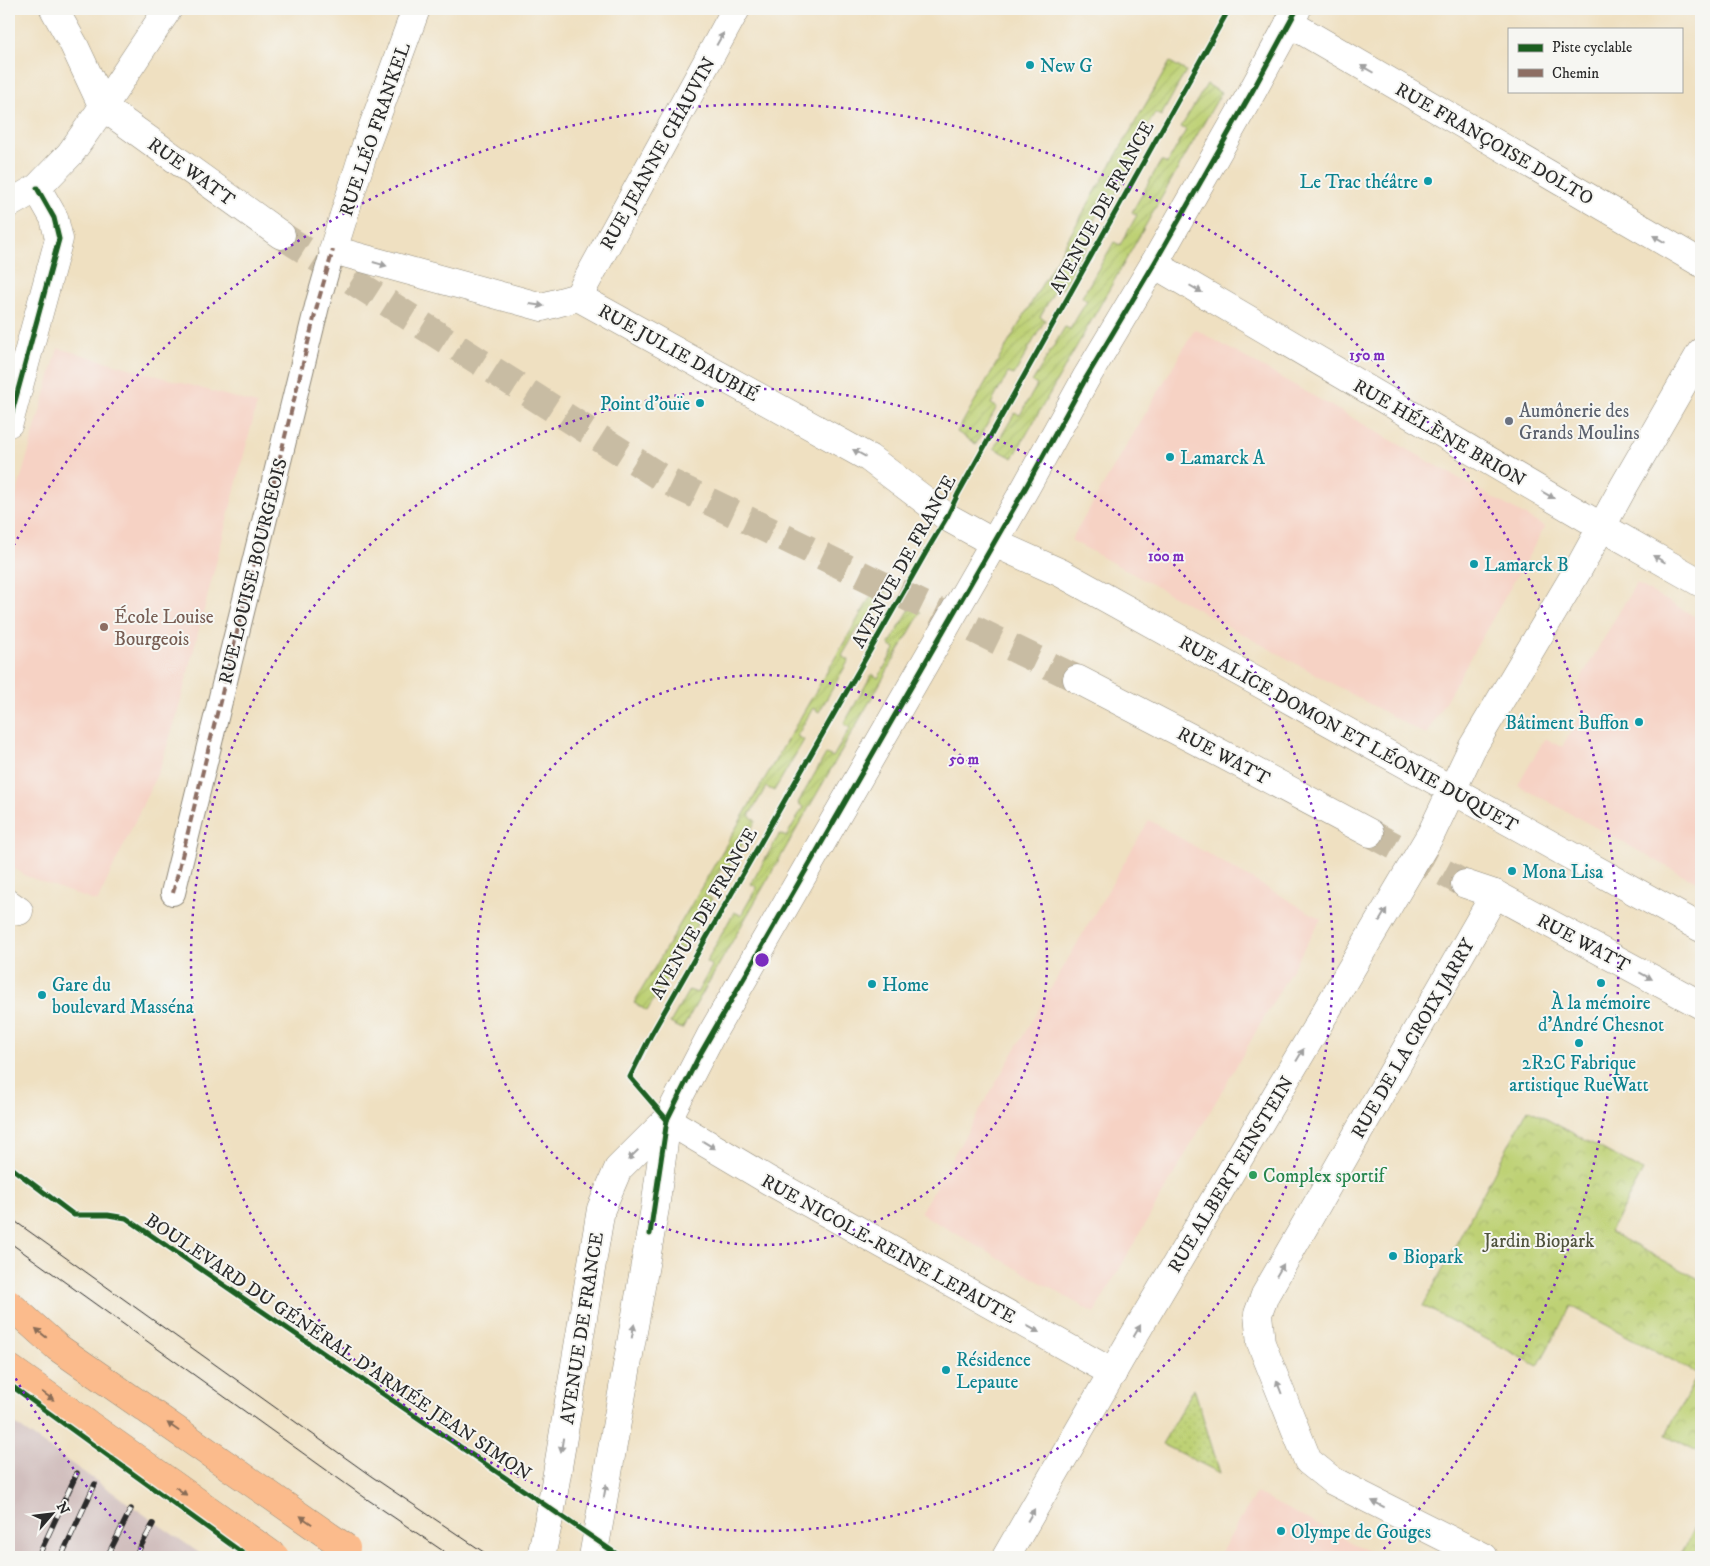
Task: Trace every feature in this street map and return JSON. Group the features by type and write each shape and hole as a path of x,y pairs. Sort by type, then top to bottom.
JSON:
{"main road":[{"path":"9,1304 57,1347 346,1548"},
{"path":"9,1368 275,1557"}],"street":[{"path":"54,9 74,45 103,107"},
{"path":"9,204 37,188 70,154 168,9"},
{"name":"RUE LÉO FRANKEL","path":"333,250 366,145 416,9"},
{"name":"RUE JEANNE CHAUVIN","path":"578,297 736,9"},
{"name":"RUE FRANÇOISE DOLTO","path":"1293,16 1701,263"},
{"name":"AVENUE DE FRANCE","path":"541,1557 552,1509 601,1209 618,1170 667,1120 716,1026 994,543 1086,378 1154,264 1293,16"},
{"name":"RUE WATT","path":"103,107 281,235"},
{"path":"9,423 59,240 54,218 37,188"},
{"name":"RUE JULIE DAUBIÉ","path":"333,250 542,307 578,297 869,458 947,517 994,543"},
{"name":"RUE LOUISE BOURGEOIS","path":"173,893 318,302 333,250"},
{"name":"RUE HÉLÈNE BRION","path":"1154,264 1701,583"},
{"name":"RUE ALBERT EINSTEIN","path":"1006,1557 1114,1373 1148,1311 1431,834 1472,748 1579,568 1701,352"},
{"name":"RUE ALICE DOMON ET LÉONIE DUQUET","path":"994,543 1061,573 1701,928"},
{"name":"RUE WATT","path":"1077,679 1370,833"},
{"name":"RUE WATT","path":"1465,884 1495,894 1701,1005"},
{"name":"RUE DE LA CROIX JARRY","path":"1484,1557 1333,1481 1308,1461 1261,1343 1258,1314 1265,1295 1495,894"},
{"name":"AVENUE DE FRANCE","path":"593,1557 655,1208 667,1120"},
{"name":"RUE NICOLE-REINE LEPAUTE","path":"667,1120 751,1170 1114,1373"}],"shaded area":[{"path":"1195,329 1545,527 1426,735 1071,540"},
{"name":"École Louise Bourgeois","path":"58,348 257,404 177,715 160,768 97,902 26,876 9,865 9,520"},
{"name":"Bâtiment Buffon","path":"1636,583 1701,620 1701,883 1677,872 1518,785 1545,738 1562,747 1583,710 1573,698 1581,678"},
{"path":"1149,820 1321,919 1094,1313 920,1213"},
{"path":"9,1420 205,1557 9,1557"},
{"name":"Olympe de Gouges","path":"1256,1493 1262,1496 1380,1557 1218,1557"}],"green space":[{"path":"1170,62 1186,71 1161,116 1155,113 1138,143 1144,146 1111,202 1105,200 1089,230 1094,234 1063,289 1057,286 1040,317 1045,320 1014,375 1008,373 991,404 997,407 976,444 957,432"},
{"path":"1207,84 1221,93 1013,458 994,448 1015,413 1020,415 1037,385 1032,382 1065,327 1070,329 1087,301 1082,297 1114,242 1120,245 1137,215 1132,212 1161,161 1167,164 1186,130 1181,127"},
{"path":"877,586 888,593 865,631 859,627 842,656 849,660 819,712 813,708 797,736 804,740 774,791 766,787 749,816 756,821 727,870 722,867 705,895 712,899 682,950 676,947 662,970 669,975 647,1011 634,1003"},
{"path":"911,607 921,612 682,1029 670,1023 689,990 697,993 712,966 706,962 734,912 741,915 757,887 751,884 779,835 781,834 786,837 803,807 798,803 826,754 833,757 850,728 844,724 872,674 878,678 895,649 889,645"},
{"name":"Jardin Biopark","path":"1528,1109 1643,1171 1610,1232 1701,1280 1701,1453 1666,1435 1698,1374 1571,1306 1538,1366 1423,1306"},
{"path":"1194,1388 1220,1473 1162,1444"},
{"path":"1701,1516 1701,1557 1679,1557"}],"tunnel":[{"path":"281,235 665,480 1077,679"},
{"path":"1370,833 1465,884"}],"tram line":[{"path":"9,1217 371,1476 491,1557"},
{"path":"9,1242 364,1497 452,1557"}],"railway":[{"path":"38,1557 77,1473"},
{"path":"61,1557 95,1484"},
{"path":"107,1557 131,1509"},
{"path":"135,1557 153,1524"}],"marked path":[{"path":"173,893 318,302 333,250"}],"cycle path":[{"path":"667,1120 630,1077 651,1035 947,517 958,494 1229,9"},
{"path":"650,1234 667,1120 698,1058 1026,487 1086,378 1154,264 1297,9"},
{"path":"9,423 59,239 54,218 37,188"},
{"name":"BOULEVARD DU GÉNÉRAL D'ARMÉE JEAN SIMON","path":"9,1166 74,1215 108,1215 126,1218 621,1557"},
{"path":"9,1384 248,1557"}],"place":[{"name":"New G","path":"1030,65"},
{"name":"Le Trac théâtre","path":"1428,181"},
{"name":"Point d'ouïe","path":"700,403"},
{"name":"Aumônerie des Grands Moulins","path":"1509,421"},
{"name":"Lamarck A","path":"1170,457"},
{"name":"Lamarck B","path":"1474,564"},
{"name":"École Louise Bourgeois","path":"104,627"},
{"name":"Bâtiment Buffon","path":"1639,722"},
{"name":"Mona Lisa","path":"1512,871"},
{"name":"À la mémoire d'André Chesnot","path":"1601,983"},
{"name":"Home","path":"872,984"},
{"name":"Gare du boulevard Masséna","path":"42,995"},
{"name":"2R2C Fabrique artistique RueWatt","path":"1579,1043"},
{"name":"Complex sportif","path":"1253,1175"},
{"name":"Biopark","path":"1393,1256"},
{"name":"Résidence Lepaute","path":"946,1370"},
{"name":"Olympe de Gouges","path":"1281,1531"}]}
